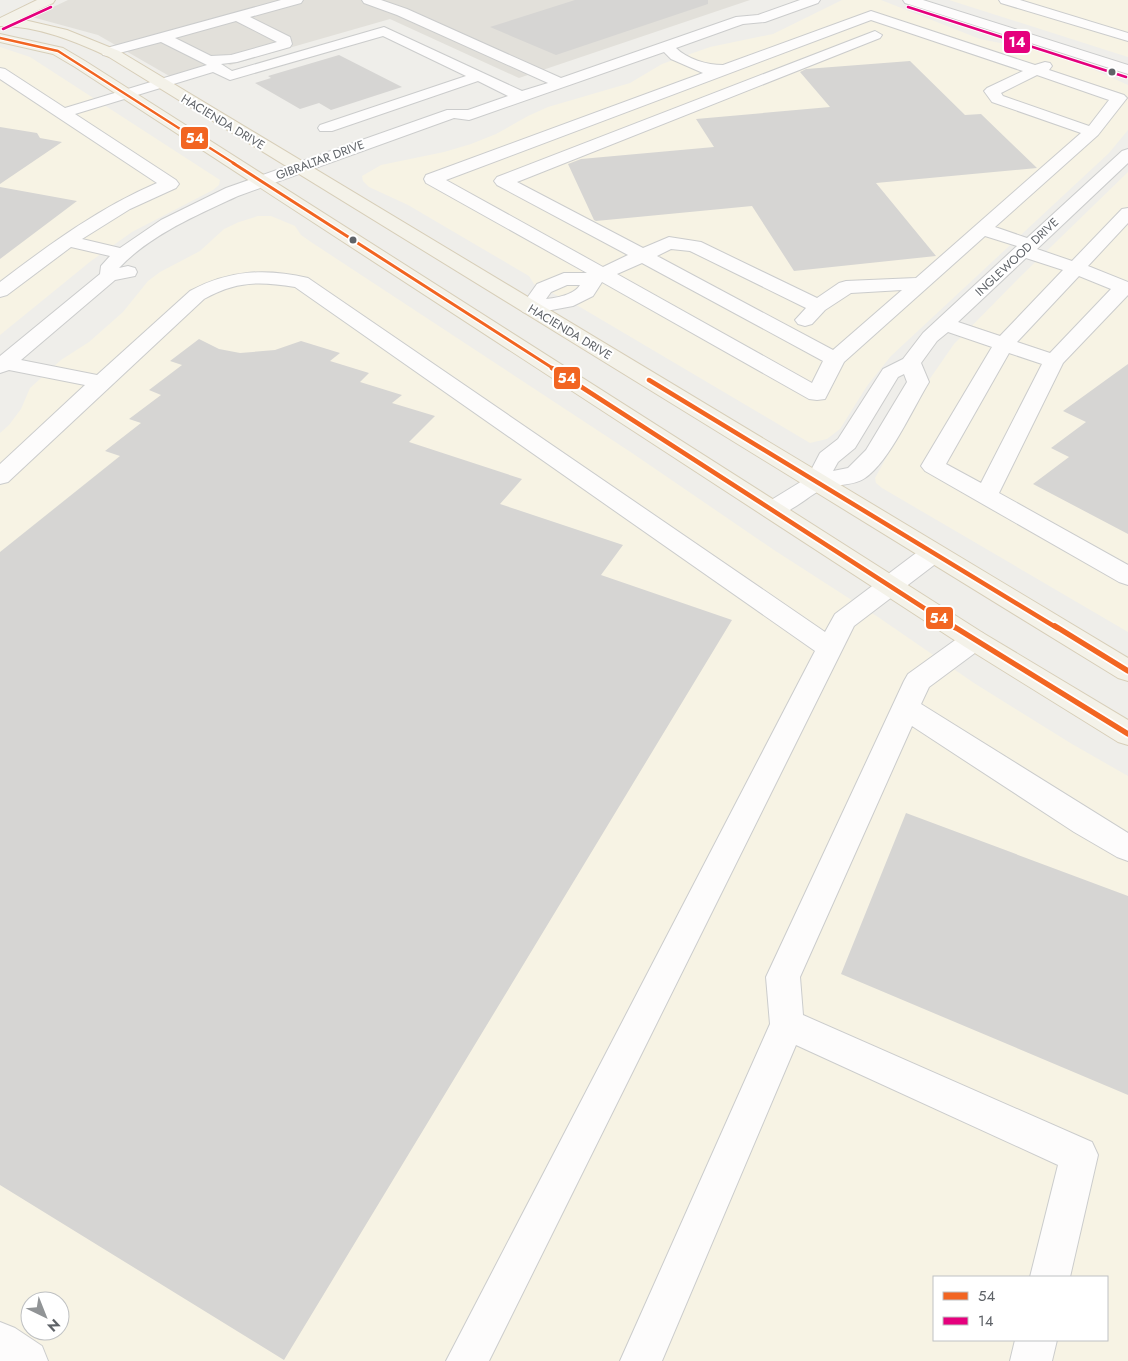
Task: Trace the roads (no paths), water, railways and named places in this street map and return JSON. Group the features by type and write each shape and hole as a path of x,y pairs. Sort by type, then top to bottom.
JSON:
{"main road":[{"path":"1,25 48,0"},
{"name":"HACIENDA DRIVE","path":"1,25 57,30 89,42 108,52 1128,672"},
{"name":"HACIENDA DRIVE","path":"1,25 58,51 128,94 888,585 1128,734"}],"street":[{"path":"108,52 296,0"},
{"path":"369,0 402,12 561,83"},
{"name":"GIBRALTAR DRIVE","path":"741,20 744,14 783,0"},
{"name":"GIBRALTAR DRIVE","path":"110,276 110,266 123,254 197,208 468,122 469,115 741,20 760,19 813,0"},
{"path":"910,0 1128,70"},
{"path":"939,0 1128,60"},
{"path":"1006,0 1128,37"},
{"path":"336,32 402,12"},
{"path":"871,15 1118,98 1092,132 835,359 817,394 597,276 432,178 726,69 844,25 871,15"},
{"path":"163,37 209,61 232,60 285,44 285,40 237,16"},
{"path":"835,359 503,181 756,82 880,37 844,25"},
{"path":"201,26 225,42 252,54"},
{"path":"64,113 215,67 230,76 384,31 522,97"},
{"path":"196,54 225,42"},
{"path":"666,46 676,56 706,69 726,69 756,82"},
{"path":"1074,52 992,92 997,99 1092,132"},
{"path":"0,291 66,240 140,195 170,184 1,73"},
{"path":"326,128 479,76"},
{"path":"993,76 1011,82"},
{"name":"INGLEWOOD DRIVE","path":"816,482 828,458 847,443 890,373 910,363 930,337 1128,154 1128,143"},
{"name":"GIBRALTAR DRIVE","path":"201,225 248,202 271,186"},
{"path":"1128,213 1004,344 933,466 1128,576"},
{"path":"982,229 1125,288 1054,360 986,496"},
{"path":"66,240 123,254"},
{"path":"530,308 544,288 564,279 597,276 669,243 694,246 818,306"},
{"name":"GIBRALTAR DRIVE","path":"1,364 110,276 133,271 140,265"},
{"path":"0,477 100,382 190,301 216,284 242,277 271,277 301,282 829,648"},
{"path":"790,335 818,306 846,287 922,283"},
{"path":"945,324 1054,360"},
{"path":"771,510 816,482 856,474 875,454 918,382 910,363"},
{"path":"1,364 100,382"},
{"path":"468,1361 844,620 933,553"},
{"path":"641,1361 787,1024 783,977 918,681 974,640"},
{"path":"906,708 1085,823 1128,848"},
{"path":"787,1024 1079,1155 1050,1276"},
{"path":"1031,1361 1036,1341"},
{"path":"0,1343 28,1361"}]}
